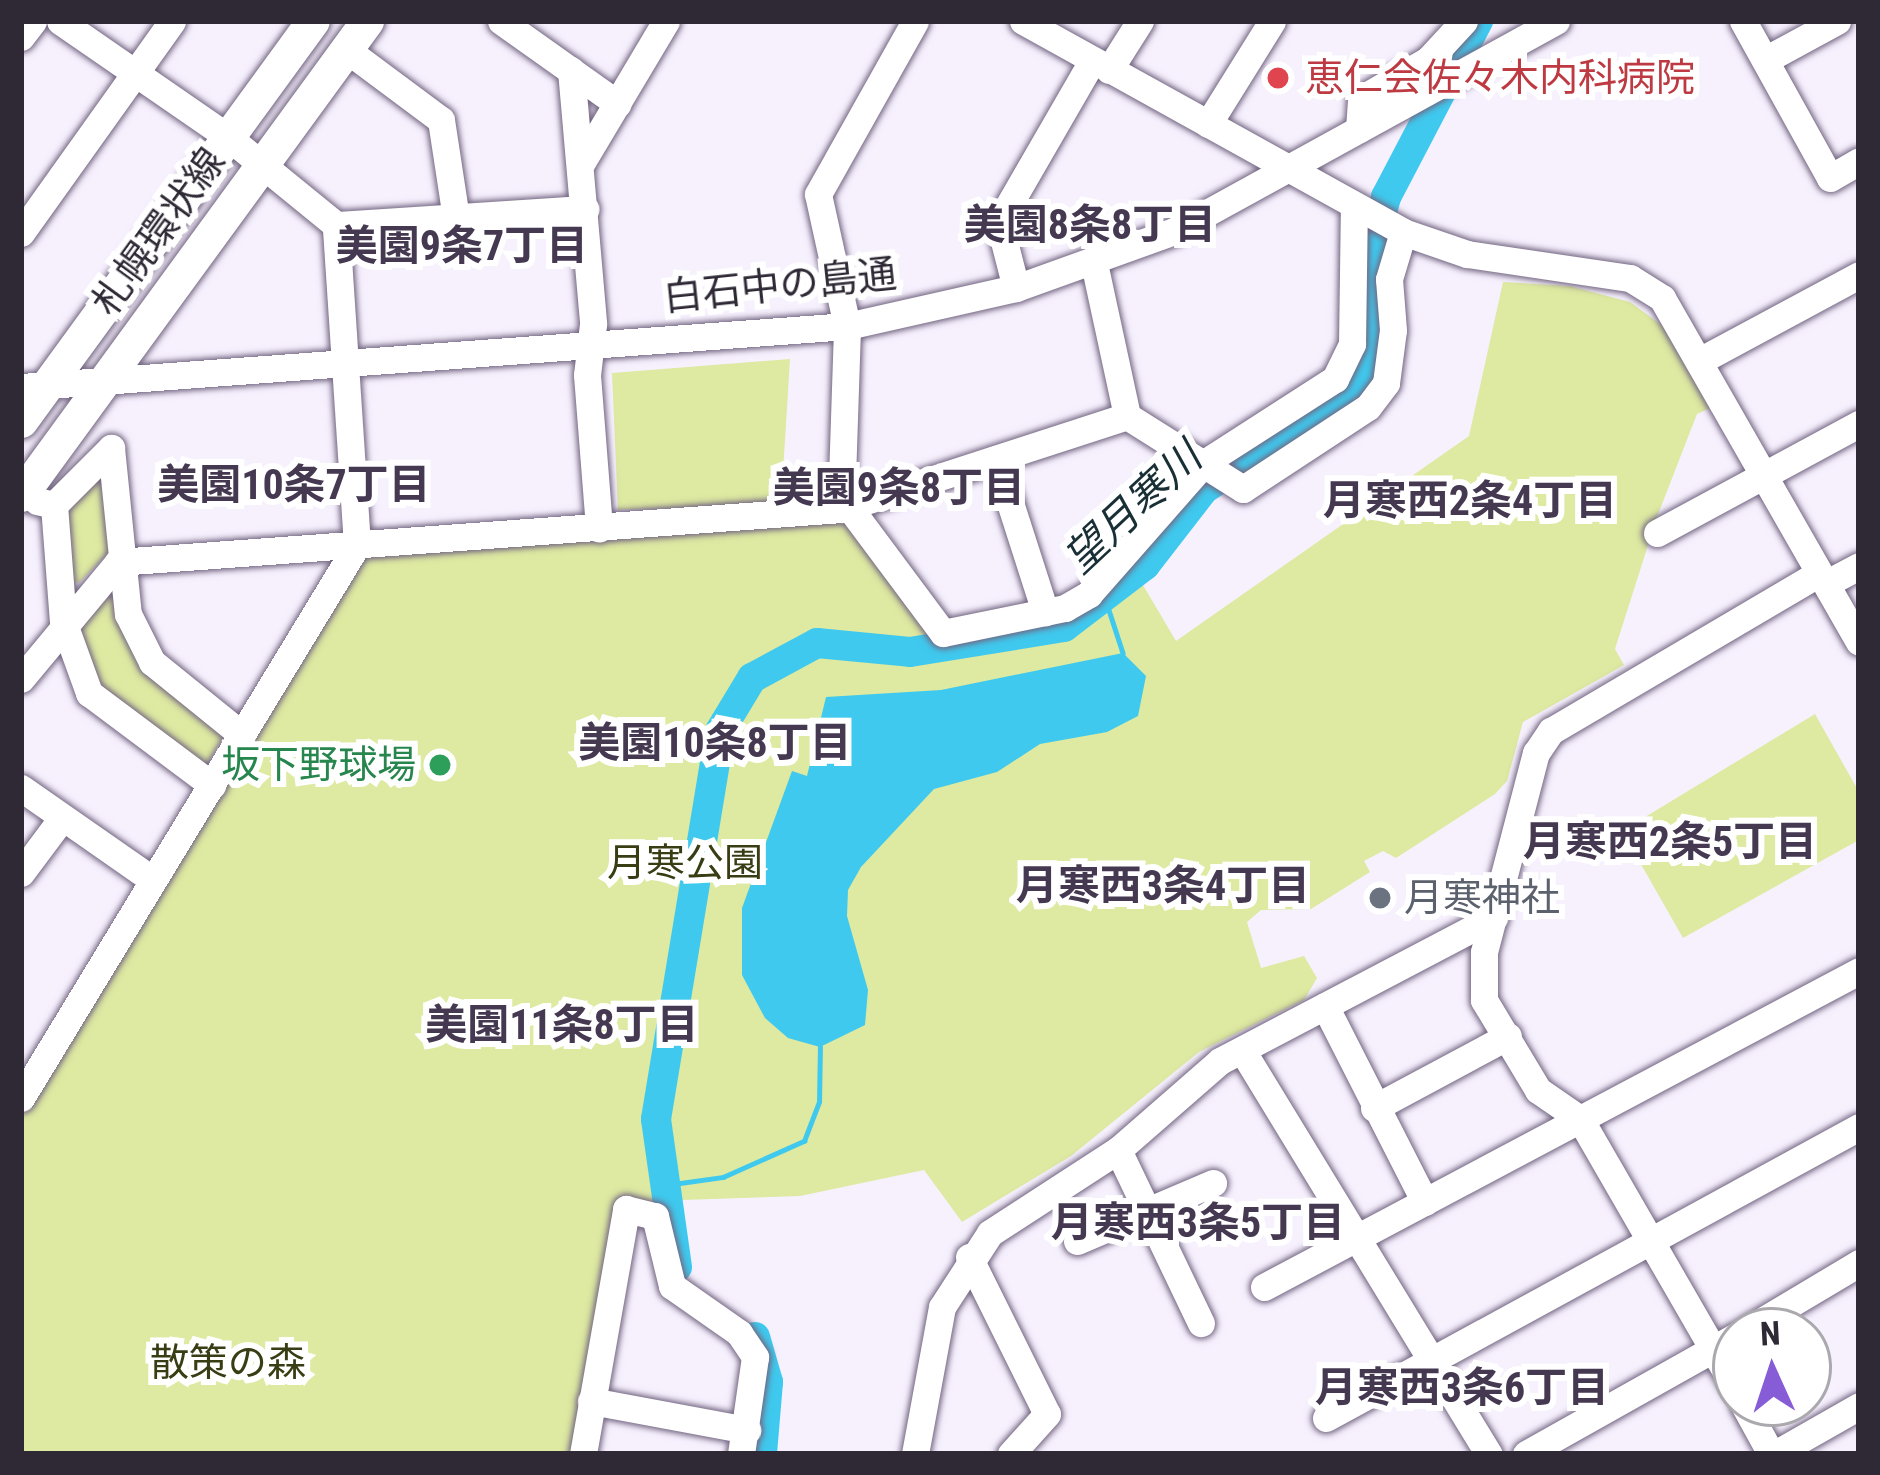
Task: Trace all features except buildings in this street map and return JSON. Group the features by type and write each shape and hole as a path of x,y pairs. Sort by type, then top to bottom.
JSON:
{"main road":[{"name":"札幌環状線","path":"21,421 34,386 313,21"},
{"name":"札幌環状線","path":"33,497 102,380 368,21"}],"street":[{"path":"21,38 32,21"},
{"path":"60,21 228,136 336,225 585,209"},
{"path":"21,233 172,21"},
{"path":"501,21 536,31 571,70 618,104"},
{"path":"582,162 666,21"},
{"path":"915,21 818,194 848,326 845,508 943,633 1046,612 1089,594 1208,466 1335,379 1352,344 1381,222"},
{"path":"1016,288 999,222 1101,66 1140,21"},
{"path":"1208,124 1272,21"},
{"path":"1359,129 1361,99 1428,60 1464,21"},
{"name":"白石中の島通","path":"34,386 343,359 848,326 1016,288 1094,263 1286,170 1556,21"},
{"path":"1743,21 1830,178 1859,161"},
{"path":"1765,60 1837,21"},
{"path":"1025,22 1381,222 1467,254 1630,278 1662,298 1702,359 1859,642"},
{"path":"346,50 441,120 456,218"},
{"path":"571,70 585,209 599,529"},
{"path":"1094,263 1127,416 1243,489 1368,406 1386,383 1389,279 1381,222"},
{"path":"21,1098 30,1062 153,880 357,545 336,225"},
{"path":"1702,359 1859,275"},
{"path":"21,679 64,621 118,562 845,508 1127,416"},
{"path":"1657,533 1859,424"},
{"path":"212,785 88,694 33,497 111,448 118,562 128,614 152,662 242,735"},
{"path":"996,459 1046,612"},
{"path":"1712,1324 1580,1119 1538,1090 1484,1000 1481,976 1536,752 1551,731 1823,578 1859,566"},
{"path":"21,788 153,880"},
{"path":"21,873 62,818"},
{"path":"915,1454 942,1307 968,1257 1014,1213 1118,1150 1195,1079 1242,1050 1495,917"},
{"path":"1264,1287 1859,971"},
{"path":"1325,1006 1425,1202"},
{"path":"1374,1108 1508,1036"},
{"path":"1242,1050 1352,1240 1435,1357 1489,1454"},
{"path":"1326,1418 1859,1126"},
{"path":"1118,1150 1201,1323"},
{"path":"1077,1240 1213,1183"},
{"path":"583,1454 591,1401 626,1209 655,1216 672,1286 739,1333 755,1357 744,1442 591,1401"},
{"path":"968,1257 1046,1414 1011,1454"},
{"path":"1785,1307 1859,1263"},
{"path":"1526,1454 1712,1350"},
{"path":"1758,1427 1773,1454 1859,1406"}],"green space":[{"name":"月寒公園","path":"1503,282 1570,286 1630,302 1667,329 1717,405 1697,414 1657,517 1615,649 1624,665 1523,722 1507,781 1495,794 1396,858 1383,851 1364,861 1370,872 1311,909 1261,910 1247,922 1261,968 1304,956 1317,978 1304,1000 1199,1052 1071,1156 962,1222 924,1170 800,1196 623,1202 571,1454 21,1454 21,1119 364,553 849,522 934,635 1049,619 1130,563 1176,641 1469,436"},
{"path":"790,359 781,505 618,510 612,373"},
{"path":"101,476 112,549 79,583 66,578 63,517"},
{"path":"115,590 129,639 228,729 204,769 109,697 88,661 79,629"},
{"path":"1815,714 1859,792 1859,840 1683,938 1622,831"}],"water":[{"path":"1123,653 1146,676 1138,716 1107,732 1040,744 997,772 934,789 861,867 848,890 847,916 868,990 865,1025 820,1047 788,1038 765,1018 742,975 742,908 792,771 807,776 826,697 941,690"}],"waterway":[{"name":"望月寒川","path":"677,1267 656,1119 720,731 752,678 817,643 910,652 1064,627 1145,565 1204,489 1352,392 1373,345 1371,255 1386,197 1478,21"},
{"path":"1106,601 1123,653"},
{"path":"666,1185 723,1177 804,1141 819,1102 820,1047"},
{"name":"望月寒川","path":"755,1337 768,1382 762,1454"}],"place":[{"name":"恵仁会佐々木内科病院","path":"1278,78"},
{"name":"坂下野球場","path":"440,765"},
{"name":"月寒神社","path":"1380,898"}],"district":[{"name":"美園8条8丁目","path":"1090,225"},
{"name":"美園9条7丁目","path":"462,246"},
{"name":"美園10条7丁目","path":"294,485"},
{"name":"美園9条8丁目","path":"899,488"},
{"name":"月寒西2条4丁目","path":"1470,501"},
{"name":"美園10条8丁目","path":"715,743"},
{"name":"月寒西2条5丁目","path":"1670,842"},
{"name":"月寒西3条4丁目","path":"1163,886"},
{"name":"美園11条8丁目","path":"562,1025"},
{"name":"月寒西3条5丁目","path":"1198,1223"},
{"name":"月寒西3条6丁目","path":"1462,1388"}],"park label":[{"name":"散策の森","path":"228,1363"}]}
